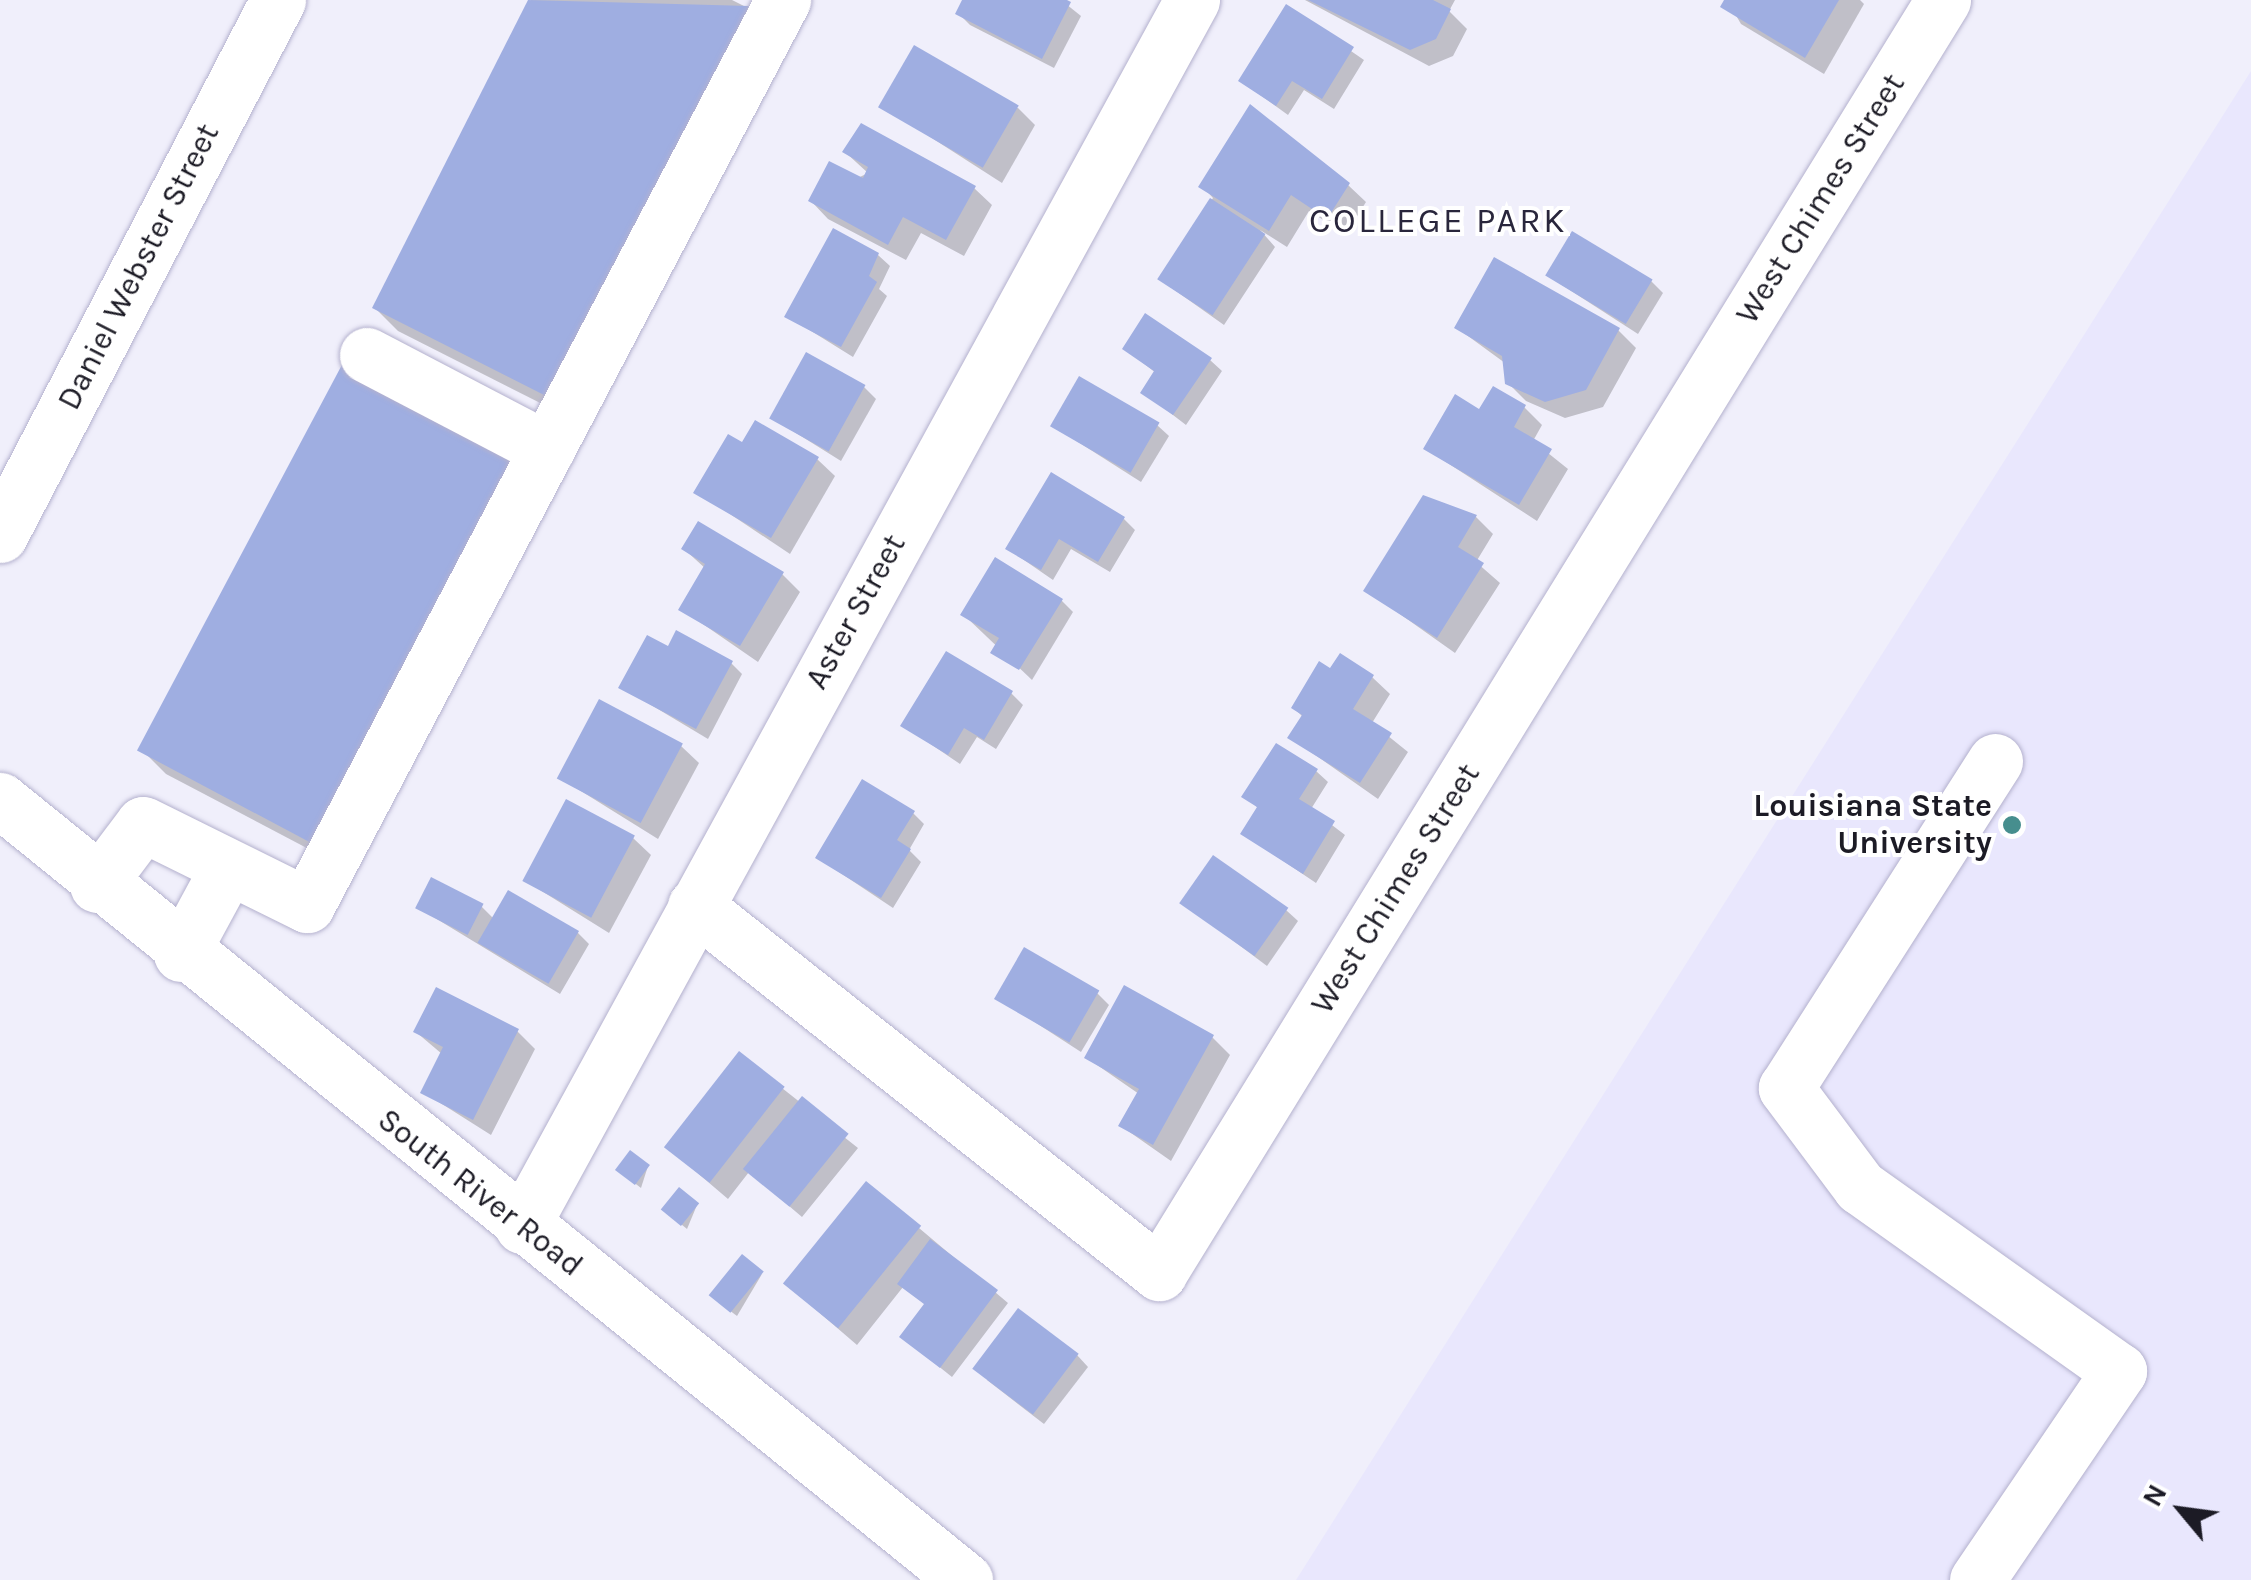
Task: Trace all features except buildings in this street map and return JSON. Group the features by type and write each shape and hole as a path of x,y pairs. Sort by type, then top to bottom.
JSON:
{"street":[{"name":"Daniel Webster Street","path":"0,535 278,0"},
{"name":"Aster Street","path":"522,1226 1192,0"},
{"name":"West Chimes Street","path":"696,906 1159,1274 1943,0"},
{"path":"97,886 143,824 306,905 778,2"},
{"path":"367,355 547,448"},
{"path":"1977,1580 2120,1371 1860,1186 1786,1088 1995,761"},
{"name":"South River Road","path":"0,800 181,954 965,1580"},
{"path":"181,954 228,868"}],"shaded area":[{"name":"Louisiana State University","path":"2251,71 2251,1580 1296,1580"}],"place":[{"name":"Louisiana State University","path":"2012,825"}],"district":[{"name":"COLLEGE PARK","path":"1438,221"}]}
